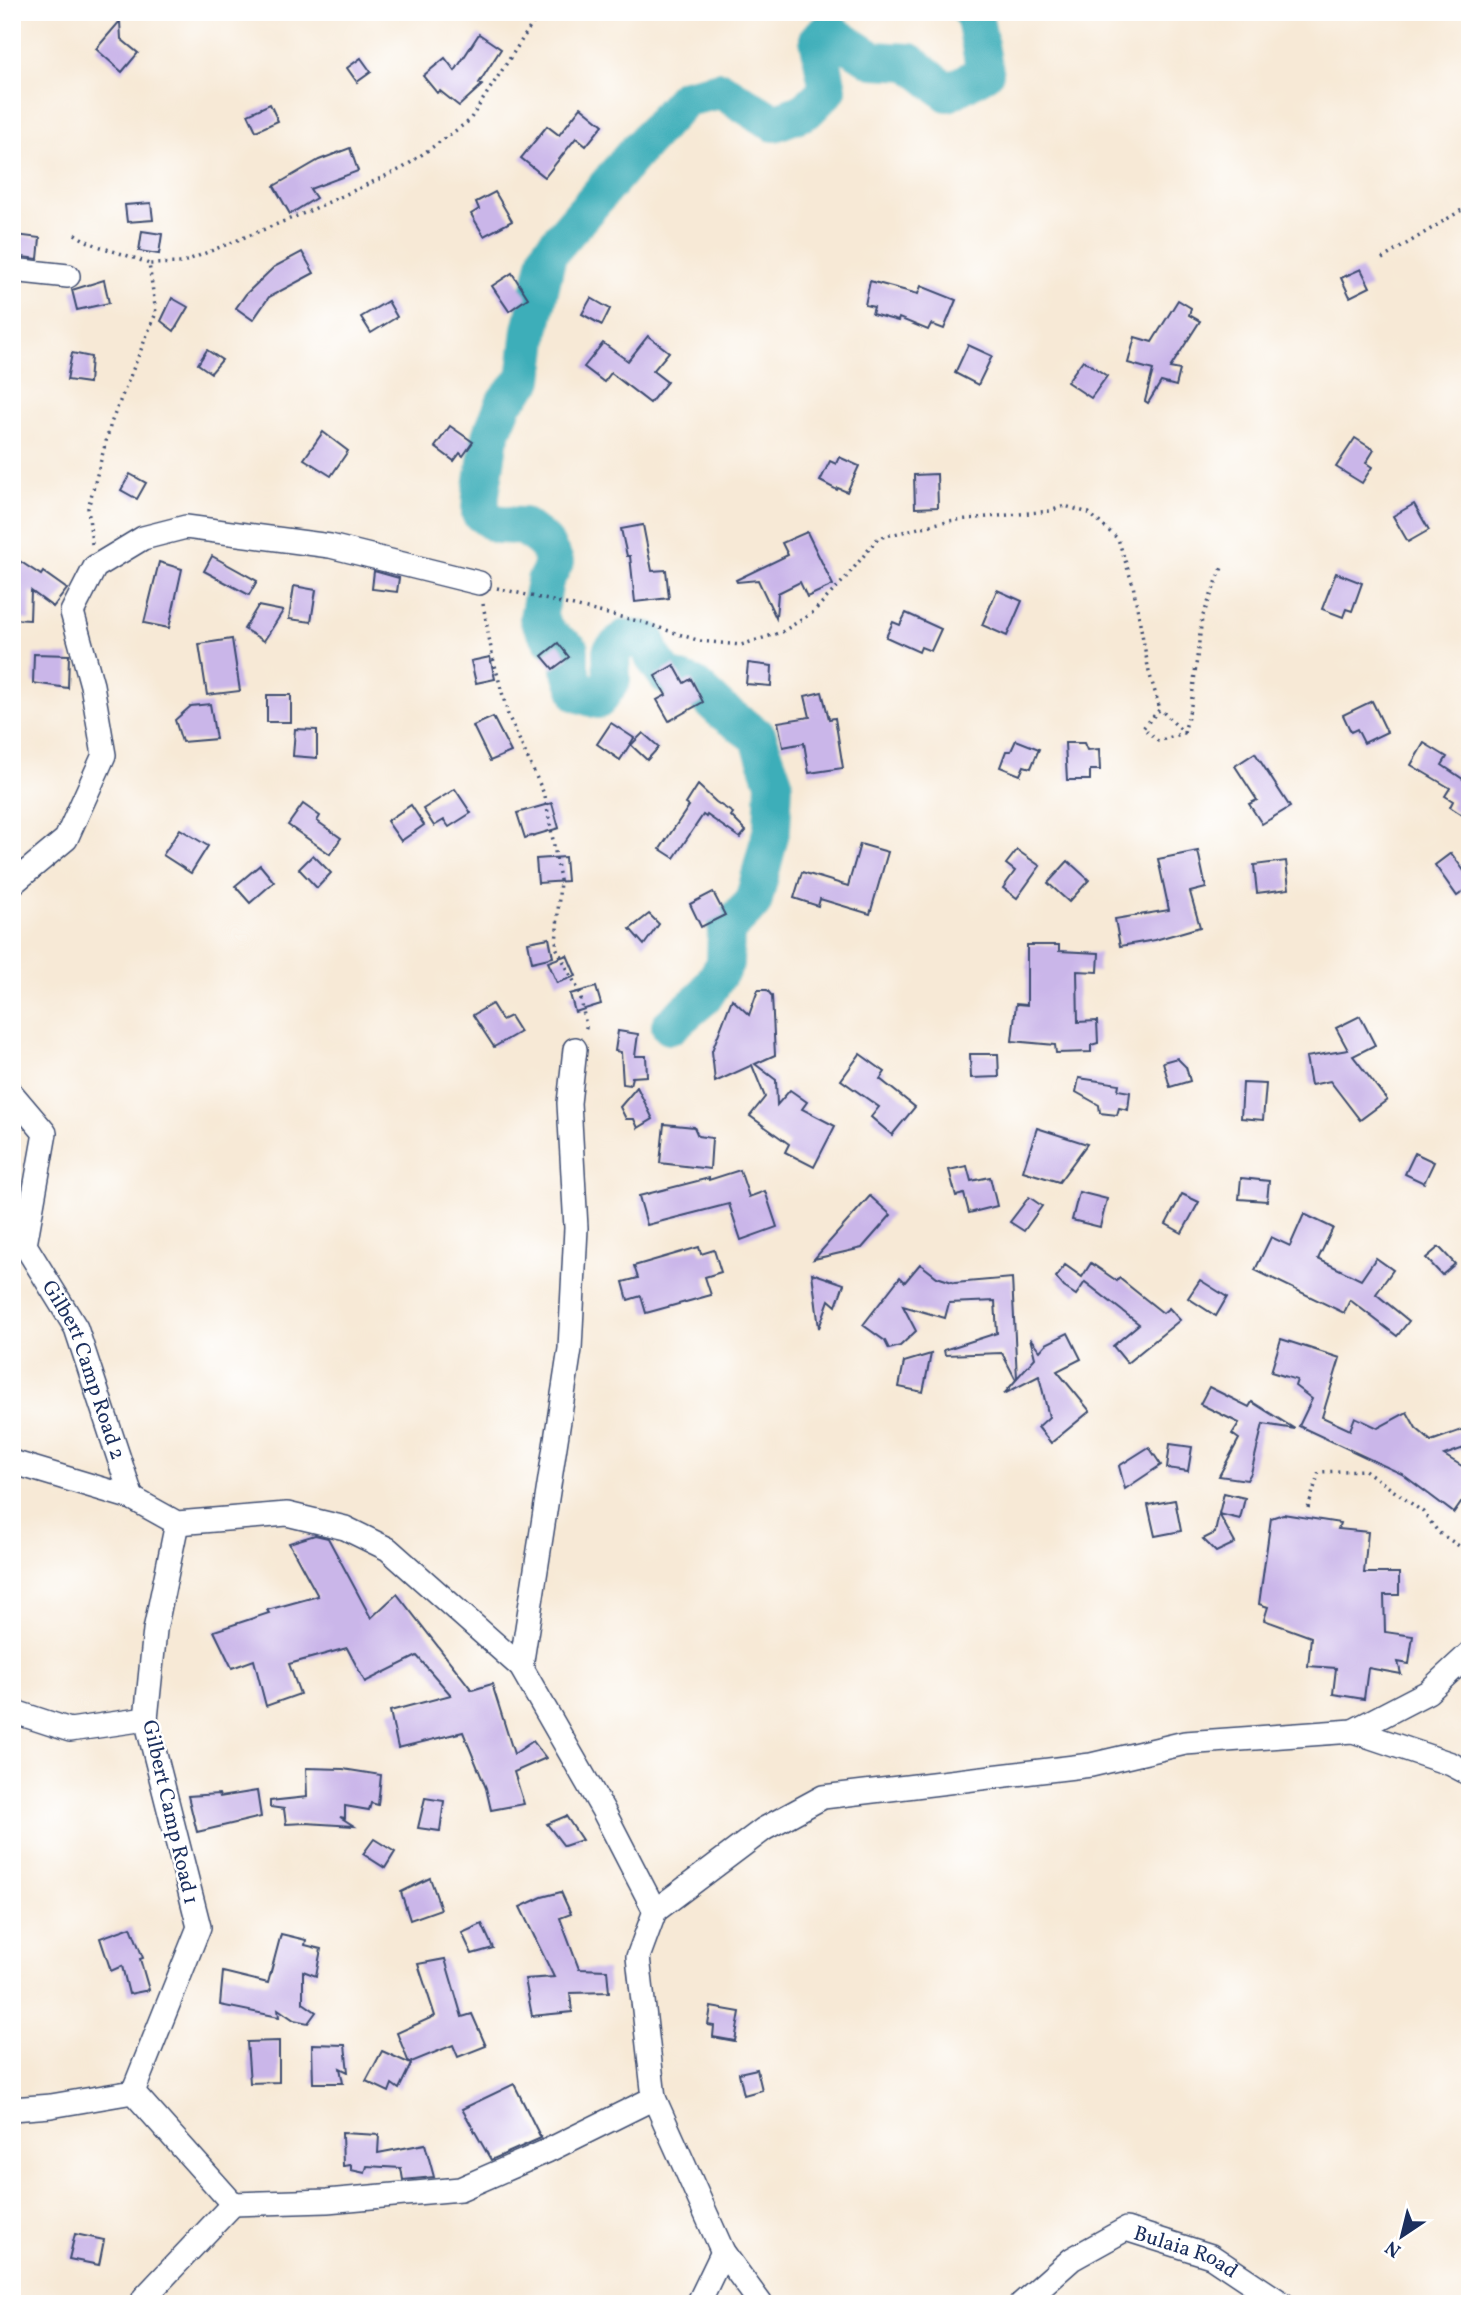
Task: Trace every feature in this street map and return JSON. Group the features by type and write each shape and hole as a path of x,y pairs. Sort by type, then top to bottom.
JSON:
{"street":[{"path":"12,270 68,276"},
{"path":"12,884 66,839 104,755 92,685 72,612 94,567 143,538 186,527 330,547 480,583"},
{"path":"521,1667 570,1349 576,1228 569,1103 575,1049"},
{"name":"Gilbert Camp Road 2","path":"12,1094 45,1133 25,1245 76,1328 132,1498"},
{"path":"12,1462 132,1498 177,1522 287,1514 345,1528 388,1549 521,1667 603,1810 656,1912"},
{"name":"Gilbert Camp Road 1","path":"134,2092 199,1927 146,1719 155,1630 177,1522"},
{"path":"1353,1731 1428,1692 1470,1653"},
{"path":"12,1711 70,1730 146,1719"},
{"path":"761,2304 723,2252 654,2098 638,1957 656,1912 764,1829 823,1797 1091,1765 1185,1744 1353,1731 1451,1764 1470,1774"},
{"path":"12,2109 51,2106 134,2092 233,2204"},
{"path":"142,2304 144,2298 233,2204 327,2201 460,2189 547,2151 654,2098"},
{"name":"Bulaia Road","path":"1021,2304 1072,2259 1126,2228 1211,2256 1283,2304"},
{"path":"698,2304 723,2252"}],"path":[{"path":"75,234 83,240 149,264 181,263 307,212 403,168 469,121 540,12"},
{"path":"1382,259 1460,211 1470,208"},
{"path":"94,567 88,508 111,423 156,313 149,264"},
{"path":"521,594 642,622 700,641 741,645 782,632 812,613 844,580 878,538 947,522 1050,511 1065,506 1089,513 1118,539 1133,585 1149,672 1160,709 1184,733"},
{"path":"1184,733 1191,705 1202,618 1223,565"},
{"path":"480,583 492,654 508,715 545,796 560,879 556,947 580,993 586,1027 575,1049"},
{"path":"1160,709 1143,728 1158,741 1184,733"},
{"path":"1308,1508 1319,1472 1365,1470 1423,1512 1439,1533 1470,1553"}],"building":[{"path":"120,21 121,39 138,53 122,72 96,49"},
{"path":"479,34 501,49 479,83 482,85 459,106 440,91 437,93 423,76 445,58 455,71"},
{"path":"361,58 371,72 357,82 347,68"},
{"path":"270,104 278,121 256,131 248,114"},
{"path":"581,107 603,125 586,146 576,138 545,177 521,158 547,126 559,135"},
{"path":"350,148 358,171 310,189 316,198 290,214 274,186 319,160"},
{"path":"495,192 512,221 484,236 471,214 479,209 476,202"},
{"path":"151,203 153,220 127,222 125,205"},
{"path":"142,231 162,234 159,254 139,251"},
{"path":"16,235 40,238 38,259 14,256"},
{"path":"302,252 314,273 269,297 253,320 236,308 246,294 274,267"},
{"path":"1361,269 1370,287 1350,297 1341,278"},
{"path":"512,273 528,298 509,311 492,286"},
{"path":"104,280 109,303 77,310 72,290"},
{"path":"870,281 918,294 921,286 956,300 944,329 931,324 928,330 899,318 898,321 872,314 874,307 865,305"},
{"path":"172,298 188,307 174,331 161,321"},
{"path":"591,298 610,309 602,325 582,314"},
{"path":"1178,300 1191,308 1189,315 1200,321 1170,368 1180,370 1176,386 1161,382 1148,403 1145,401 1153,370 1128,363 1135,337 1152,342"},
{"path":"388,301 397,317 371,333 361,317"},
{"path":"648,336 669,352 653,371 667,382 650,403 611,373 604,382 584,367 603,343 628,361"},
{"path":"968,345 992,356 978,385 955,373"},
{"path":"207,350 222,360 211,373 198,364"},
{"path":"72,353 91,357 89,383 67,380"},
{"path":"1083,360 1107,376 1091,398 1067,382"},
{"path":"450,426 473,442 463,456 460,453 454,461 435,447"},
{"path":"323,432 348,451 331,476 304,459"},
{"path":"1355,438 1374,450 1366,463 1372,467 1362,483 1336,467"},
{"path":"839,457 859,466 847,492 820,481 830,461 836,464"},
{"path":"130,474 146,483 137,499 121,490"},
{"path":"937,474 938,507 915,508 914,475"},
{"path":"1414,504 1429,530 1408,542 1393,516"},
{"path":"643,525 652,571 666,570 669,598 635,602 630,556 627,556 621,529"},
{"path":"807,532 833,585 807,597 800,582 778,593 776,618 758,580 736,580 788,555 782,543"},
{"path":"12,556 41,575 43,572 67,589 53,607 31,591 30,620 12,619"},
{"path":"212,556 257,581 249,595 204,571"},
{"path":"159,562 182,569 169,628 144,623"},
{"path":"374,571 399,578 397,592 372,589"},
{"path":"1336,573 1362,583 1352,611 1346,609 1343,617 1322,609"},
{"path":"294,586 316,590 311,622 289,619"},
{"path":"997,590 1022,601 1007,636 982,625"},
{"path":"258,606 283,611 264,641 244,629"},
{"path":"906,613 941,629 931,651 921,647 919,652 886,637 893,622 900,625"},
{"path":"232,639 240,691 207,695 199,644"},
{"path":"558,643 569,657 553,669 542,656"},
{"path":"34,654 69,655 68,688 33,683"},
{"path":"490,657 495,679 476,683 471,661"},
{"path":"748,663 772,666 771,686 746,684"},
{"path":"674,665 684,683 691,679 703,702 669,721 657,700 666,695 655,676"},
{"path":"822,692 829,719 835,718 843,768 809,773 804,743 783,747 778,722 810,717 805,696"},
{"path":"267,695 291,695 291,722 267,722"},
{"path":"1372,701 1387,732 1364,743 1357,729 1351,732 1343,715"},
{"path":"210,704 216,739 182,742 175,720 191,706"},
{"path":"493,717 511,752 490,761 473,726"},
{"path":"611,723 634,738 620,760 597,744"},
{"path":"295,729 317,730 317,758 293,756"},
{"path":"643,733 659,747 647,760 631,745"},
{"path":"1016,740 1039,749 1031,768 1024,766 1020,775 1000,767 1006,751 1011,751"},
{"path":"1065,743 1084,743 1087,750 1099,749 1100,770 1090,770 1090,780 1067,780"},
{"path":"1424,743 1447,757 1442,765 1466,781 1470,775 1470,820 1450,807 1453,801 1445,796 1450,788 1411,765"},
{"path":"1255,753 1290,807 1262,824 1249,804 1257,800 1235,766"},
{"path":"698,785 733,813 731,816 746,831 740,838 707,815 703,815 674,858 660,849 689,806 686,804"},
{"path":"455,789 471,813 449,827 444,820 434,826 423,809"},
{"path":"552,803 559,828 525,838 517,813"},
{"path":"303,804 320,816 317,821 341,838 330,854 288,825"},
{"path":"411,805 424,825 401,841 387,821"},
{"path":"180,829 208,846 191,873 163,855"},
{"path":"860,844 888,852 870,914 820,899 818,906 794,898 802,872 848,886"},
{"path":"1017,850 1040,866 1017,898 1003,888 1015,871 1006,864"},
{"path":"1198,851 1206,888 1190,892 1200,927 1155,940 1120,946 1115,919 1169,910 1158,859"},
{"path":"1451,853 1470,879 1470,887 1457,896 1435,865"},
{"path":"313,855 331,873 317,888 299,869"},
{"path":"565,857 567,881 538,883 536,859"},
{"path":"1068,861 1089,880 1069,902 1048,883"},
{"path":"1286,861 1289,889 1257,893 1254,865"},
{"path":"260,865 274,882 250,903 235,886"},
{"path":"713,892 725,915 701,927 690,904"},
{"path":"649,914 659,924 644,945 630,929"},
{"path":"549,938 553,957 532,962 528,942"},
{"path":"1027,945 1059,945 1059,951 1099,953 1098,972 1077,971 1078,1022 1097,1021 1098,1043 1091,1045 1091,1052 1056,1053 1055,1045 1012,1041 1016,1004 1027,1005"},
{"path":"567,955 576,976 557,983 548,962"},
{"path":"596,987 601,1004 575,1012 570,994"},
{"path":"758,990 767,990 772,996 775,1055 755,1064 776,1080 777,1105 790,1090 807,1102 802,1109 835,1126 814,1167 785,1152 789,1144 750,1116 765,1097 752,1065 715,1082 712,1051 732,999 749,1015"},
{"path":"492,1004 502,1020 510,1016 520,1032 494,1047 473,1015"},
{"path":"1360,1016 1375,1045 1353,1056 1387,1100 1360,1120 1330,1081 1311,1085 1306,1057 1348,1050 1336,1028"},
{"path":"618,1031 638,1034 635,1056 646,1056 647,1076 632,1077 630,1085 623,1084 621,1052 615,1051"},
{"path":"860,1054 885,1072 880,1079 915,1107 892,1135 871,1117 879,1107 841,1080"},
{"path":"970,1054 998,1054 999,1077 971,1078"},
{"path":"1177,1058 1186,1067 1190,1081 1170,1087 1163,1062"},
{"path":"1079,1078 1119,1084 1118,1090 1130,1092 1128,1110 1119,1108 1117,1115 1100,1113 1099,1105 1076,1092"},
{"path":"1243,1083 1266,1084 1263,1120 1241,1118"},
{"path":"637,1087 653,1119 638,1128 634,1119 626,1119 620,1107"},
{"path":"664,1124 694,1127 698,1136 712,1138 710,1169 660,1163"},
{"path":"1037,1128 1087,1144 1059,1182 1023,1171"},
{"path":"1415,1153 1434,1162 1424,1183 1405,1174"},
{"path":"967,1166 971,1181 990,1177 997,1206 969,1213 964,1194 956,1196 949,1170"},
{"path":"740,1170 749,1197 765,1191 777,1227 741,1240 729,1204 647,1225 639,1196"},
{"path":"1241,1178 1269,1181 1267,1201 1239,1199"},
{"path":"1079,1192 1107,1199 1100,1227 1072,1220"},
{"path":"1182,1194 1199,1202 1182,1233 1166,1224"},
{"path":"870,1196 891,1215 862,1248 814,1259"},
{"path":"1029,1197 1042,1206 1024,1231 1010,1222"},
{"path":"1304,1214 1333,1228 1318,1259 1361,1280 1376,1258 1393,1270 1376,1294 1409,1321 1397,1336 1350,1300 1344,1313 1255,1270 1271,1237 1290,1246"},
{"path":"699,1247 701,1254 714,1250 721,1272 705,1277 711,1295 646,1313 641,1296 628,1300 623,1282 638,1278 634,1266"},
{"path":"1439,1247 1455,1264 1442,1275 1426,1258"},
{"path":"1091,1263 1117,1281 1119,1278 1163,1313 1169,1308 1180,1320 1127,1363 1113,1346 1139,1324 1085,1282 1076,1295 1056,1277 1065,1265 1082,1277"},
{"path":"920,1264 937,1277 955,1283 1012,1278 1017,1378 1035,1358 1030,1338 1040,1351 1046,1344 1068,1333 1081,1359 1057,1371 1090,1411 1051,1443 1038,1427 1049,1417 1039,1376 1004,1394 1016,1380 1002,1353 945,1355 944,1350 997,1333 995,1301 949,1303 945,1318 903,1306 916,1331 900,1346 889,1349 885,1341 863,1325 900,1277 905,1282"},
{"path":"812,1273 844,1284 836,1306 829,1300 819,1328"},
{"path":"1200,1280 1227,1297 1216,1316 1188,1298"},
{"path":"1281,1339 1340,1358 1322,1417 1350,1430 1355,1417 1378,1428 1407,1412 1416,1428 1431,1441 1470,1427 1470,1446 1444,1455 1470,1471 1470,1490 1454,1513 1402,1474 1299,1426 1312,1399 1295,1386 1297,1380 1271,1372"},
{"path":"931,1354 923,1392 899,1387 904,1362"},
{"path":"1209,1387 1249,1407 1252,1402 1295,1429 1263,1424 1247,1480 1219,1476 1239,1439 1232,1434 1239,1423 1200,1404"},
{"path":"1170,1444 1192,1447 1188,1471 1167,1468"},
{"path":"1149,1447 1161,1465 1125,1489 1119,1466"},
{"path":"1224,1493 1245,1498 1240,1519 1219,1514"},
{"path":"1175,1500 1181,1531 1155,1536 1148,1505"},
{"path":"1219,1514 1235,1543 1216,1552 1203,1539 1215,1533"},
{"path":"1283,1514 1340,1523 1338,1529 1368,1532 1364,1573 1399,1573 1399,1595 1384,1595 1385,1632 1413,1636 1409,1664 1398,1662 1401,1674 1368,1668 1364,1699 1333,1694 1336,1668 1308,1666 1311,1637 1264,1620 1268,1607 1259,1604 1271,1518"},
{"path":"315,1535 328,1538 371,1618 397,1594 472,1690 492,1684 514,1754 533,1741 546,1758 514,1772 524,1804 491,1810 486,1788 463,1732 398,1748 390,1711 451,1695 417,1656 365,1682 347,1648 289,1664 300,1694 266,1706 254,1660 232,1668 214,1631 269,1613 267,1610 318,1596 289,1543"},
{"path":"306,1768 343,1769 381,1775 378,1805 371,1803 369,1810 345,1806 345,1818 340,1817 354,1826 286,1824 284,1809 270,1807 270,1801 307,1797"},
{"path":"257,1791 261,1817 197,1832 188,1796 219,1794 220,1797"},
{"path":"425,1798 444,1801 440,1831 418,1828"},
{"path":"566,1816 582,1840 564,1846 547,1824"},
{"path":"374,1839 395,1852 385,1868 363,1854"},
{"path":"430,1878 441,1909 410,1920 401,1892"},
{"path":"561,1892 571,1914 560,1918 579,1969 607,1970 609,1992 570,1993 572,2012 532,2016 525,1979 554,1977 520,1907"},
{"path":"482,1924 493,1948 472,1954 462,1933"},
{"path":"131,1927 143,1958 140,1959 149,1990 129,1994 122,1966 111,1971 100,1938"},
{"path":"281,1934 306,1940 305,1945 321,1949 316,1976 303,1971 303,2003 316,2012 308,2023 294,2020 278,2009 279,2017 220,2005 223,1972 268,1983"},
{"path":"445,1959 462,2017 472,2014 486,2046 458,2057 453,2045 409,2063 397,2033 435,2016 418,1964"},
{"path":"711,2007 740,2012 735,2041 713,2037 714,2026 708,2025"},
{"path":"279,2041 279,2082 250,2083 247,2042"},
{"path":"312,2044 345,2045 348,2072 340,2068 343,2083 313,2083"},
{"path":"382,2051 411,2064 399,2089 392,2084 389,2092 366,2081"},
{"path":"757,2069 762,2090 744,2095 739,2073"},
{"path":"514,2084 541,2138 491,2160 462,2109"},
{"path":"342,2133 379,2135 378,2153 425,2144 434,2177 403,2180 401,2168 367,2166 365,2173 351,2170 351,2165 343,2166"},
{"path":"75,2234 104,2240 99,2265 69,2259"}],"waterway":[{"path":"670,1026 704,997 725,964 726,930 753,903 772,828 774,782 758,737 722,711 695,686 667,676 653,657 647,640 626,638 611,652 612,680 598,700 579,694 570,669 570,650 550,637 538,618 545,581 555,562 544,542 523,526 497,525 480,513 490,437 505,401 525,379 531,330 548,254 685,98 721,90 774,123 806,111 828,89 818,39 828,31 873,60 910,62 948,93 985,72 975,19 971,12"}]}
